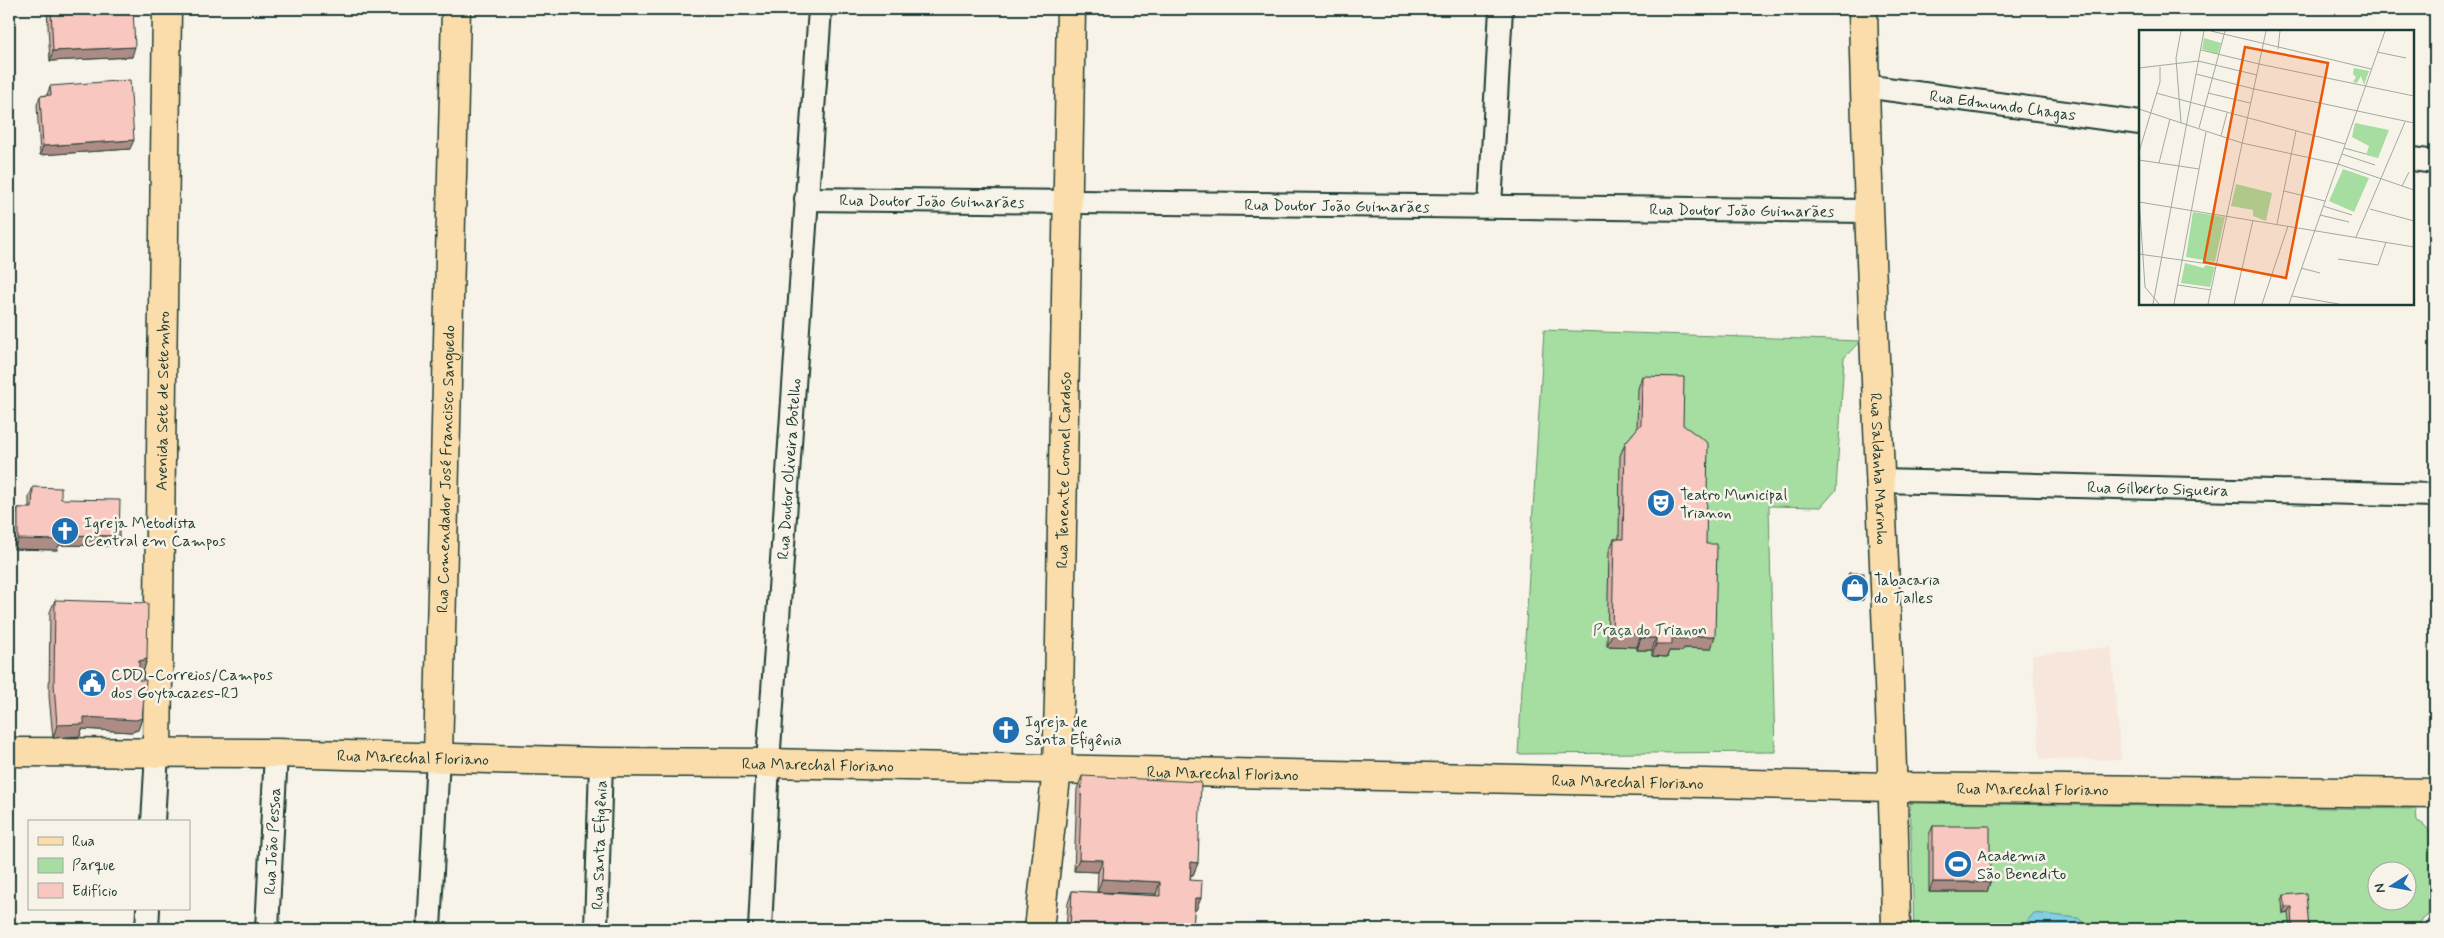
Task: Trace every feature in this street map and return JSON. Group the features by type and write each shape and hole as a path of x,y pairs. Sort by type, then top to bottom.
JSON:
{"main road":[{"name":"Avenida Sete de Setembro","path":"157,753 167,9"},
{"name":"Rua Comendador José Francisco Sanguedo","path":"438,757 456,9"},
{"name":"Rua Tenente Coronel Cardoso","path":"1039,929 1057,769 1071,9"},
{"name":"Rua Saldanha Marinho","path":"1863,9 1868,211 1893,787 1896,929"},
{"name":"Rua Marechal Floriano","path":"9,752 276,753 601,762 768,763 1893,787 2435,793"}],"street":[{"name":"Rua Doutor Oliveira Botelho","path":"760,929 768,763 820,9"},
{"path":"1490,206 1501,9"},
{"name":"Rua Edmundo Chagas","path":"1864,86 2139,123"},
{"path":"2414,159 2435,162"},
{"name":"Rua Doutor João Guimarães","path":"806,199 1868,211"},
{"name":"Rua Gilberto Siqueira","path":"1880,481 2435,495"},
{"name":"Avenida Sete de Setembro","path":"153,820 157,753"},
{"name":"Rua João Pessoa","path":"268,929 276,753"},
{"name":"Rua Comendador José Francisco Sanguedo","path":"429,929 438,757"},
{"name":"Rua Santa Efigênia","path":"596,929 601,762"},
{"path":"147,929 148,910"}],"shaded area":[{"path":"2111,647 2121,760 2040,759 2032,655"}],"green space":[{"name":"Praça do Trianon","path":"1544,330 1860,341 1844,358 1836,490 1821,507 1769,506 1775,752 1518,754"},
{"path":"1910,803 2416,809 2417,821 2426,826 2431,835 2435,846 2436,859 2435,909 2420,922 2420,929 1914,929"}],"water":[{"path":"2034,913 2078,918 2085,924 2085,929 2027,929 2027,921"}],"building":[{"path":"51,9 133,9 135,47 53,51"},
{"path":"130,80 134,140 43,146 40,96 51,95 50,86"},
{"name":"Teatro Municipal Trianon","path":"1642,376 1684,377 1683,425 1708,443 1706,544 1717,544 1715,636 1688,636 1687,639 1672,638 1672,644 1656,644 1656,638 1641,638 1641,634 1612,634 1614,539 1623,539 1625,443 1641,424"},
{"name":"Igreja Metodista Central em Campos","path":"33,487 61,488 61,499 120,500 119,536 60,535 60,540 18,539 18,508 32,508"},
{"name":"Tabacaria do Talles","path":"1849,573 1864,573 1864,597 1849,597"},
{"name":"CDD -Correios/Campos dos Goytacazes-RJ","path":"55,600 148,603 147,659 139,661 139,680 146,680 142,718 136,720 84,717 84,724 57,725 54,684"},
{"path":"1082,776 1201,782 1198,863 1191,862 1190,880 1202,881 1201,898 1195,898 1193,929 1070,929 1072,891 1160,896 1160,882 1102,879 1103,860 1079,859"},
{"name":"Academia São Benedito","path":"1933,826 1990,826 1990,882 1933,882"},
{"path":"2306,893 2309,929 2293,929 2292,907 2285,907 2284,895"},
{"path":"1959,923 1984,927 1984,929 1960,929"}],"place":[{"name":"Teatro Municipal Trianon","path":"1661,503"},
{"name":"Igreja Metodista Central em Campos","path":"65,531"},
{"name":"Tabacaria do Talles","path":"1855,588"},
{"name":"CDD -Correios/Campos dos Goytacazes-RJ","path":"92,683"},
{"name":"Igreja de Santa Efigênia","path":"1006,730"},
{"name":"Academia São Benedito","path":"1958,864"}]}
